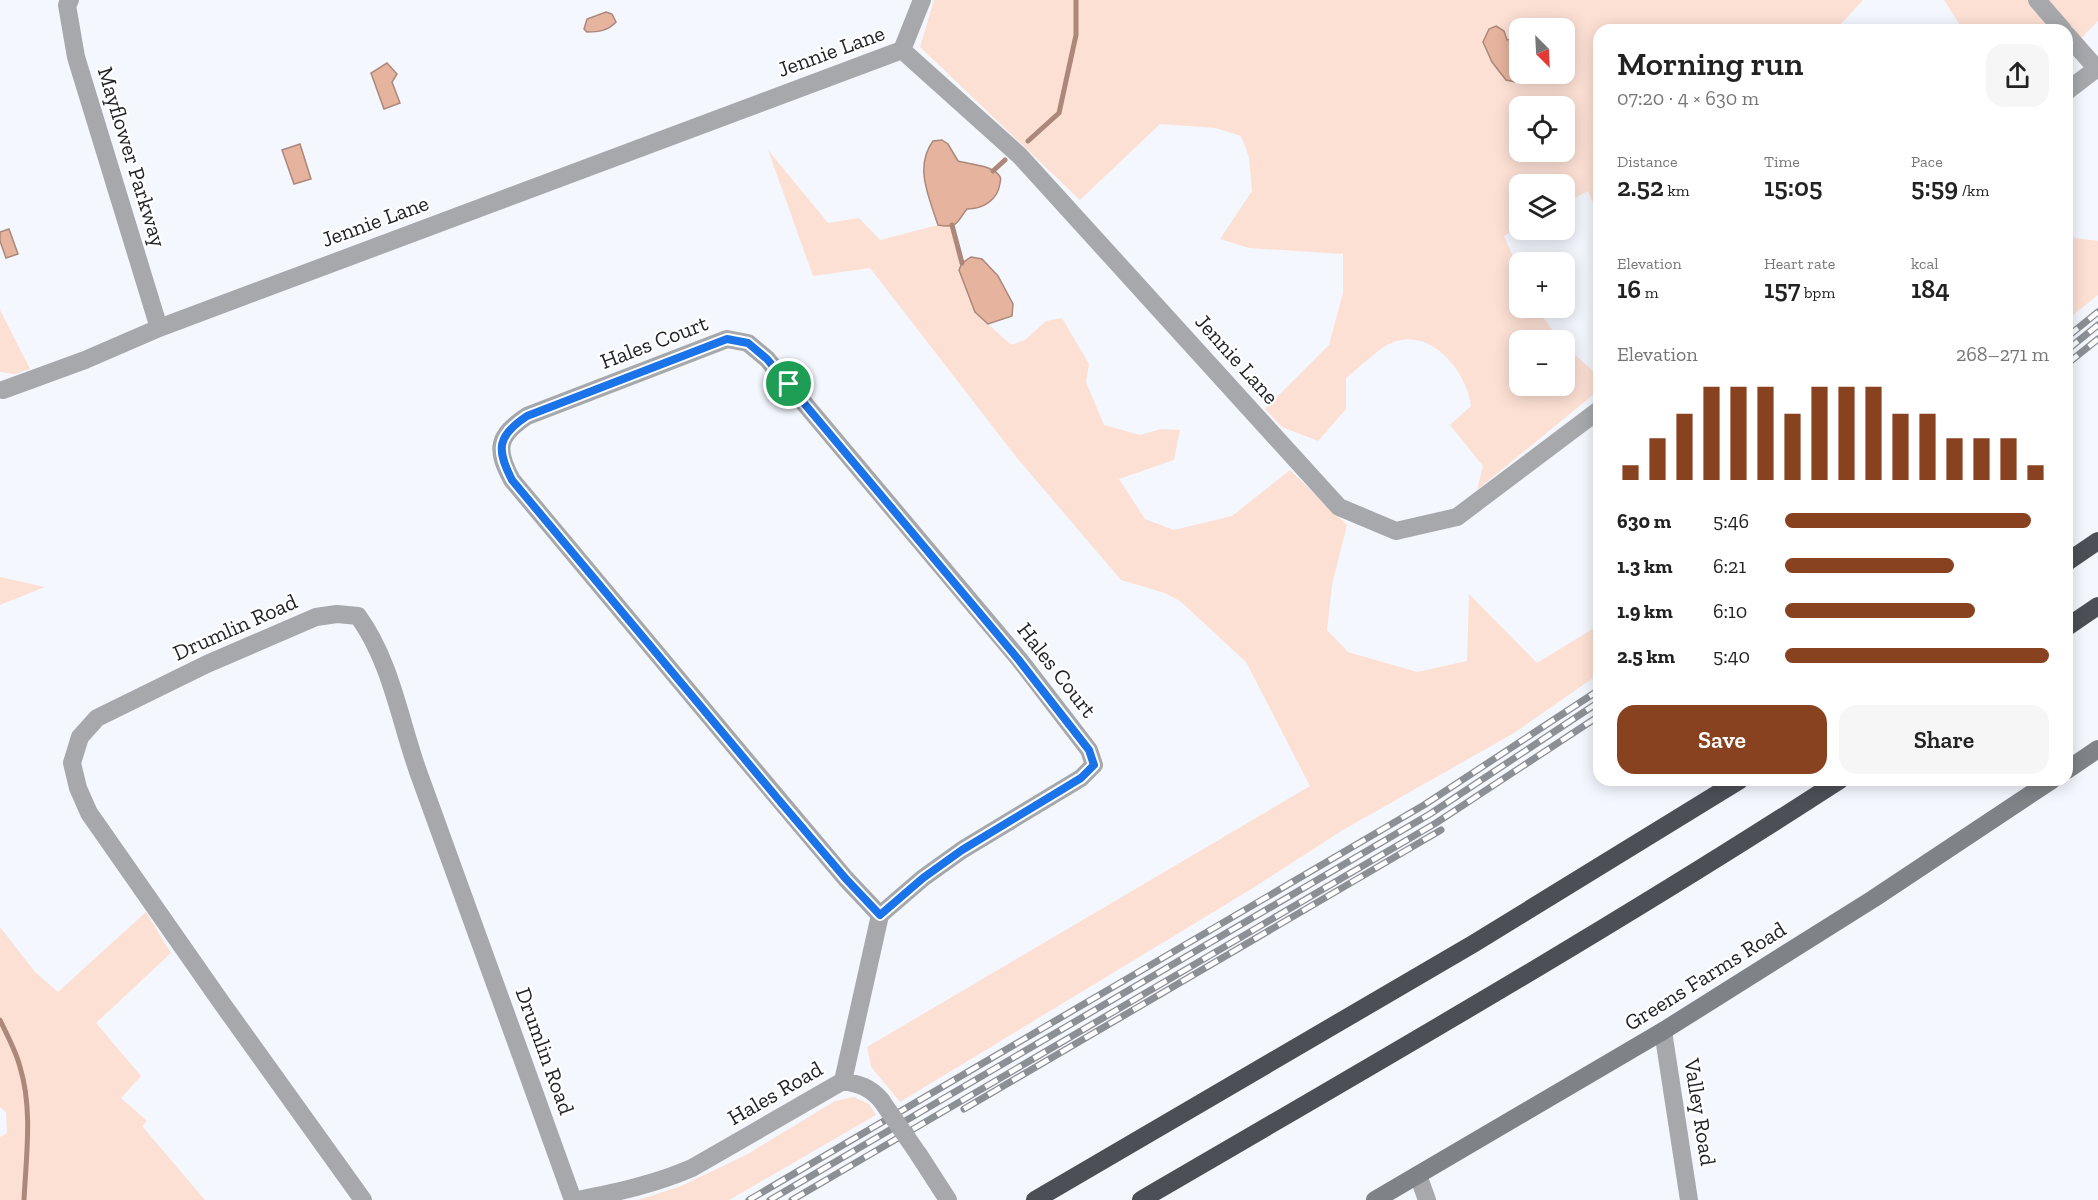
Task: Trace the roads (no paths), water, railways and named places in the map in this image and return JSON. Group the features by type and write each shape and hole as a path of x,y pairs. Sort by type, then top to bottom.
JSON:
{"highway":[{"path":"2073,558 2098,541"},
{"path":"2073,623 2098,606"},
{"path":"1035,1200 1473,944 1730,786"},
{"path":"1142,1200 1528,974 1831,786"}],"main road":[{"path":"2073,766 2098,749"},
{"name":"Greens Farms Road","path":"1375,1200 1664,1030 1873,899 2043,786"}],"street":[{"name":"Mayflower Parkway","path":"70,0 67,5 76,57 159,328"},
{"path":"902,50 921,0"},
{"path":"2037,0 2058,24"},
{"path":"2073,42 2097,69 2073,87"},
{"name":"Jennie Lane","path":"1,392 85,360 159,328 902,50 1020,156 1339,507 1396,531 1457,517 1593,415"},
{"name":"Hales Court","path":"727,339 748,343 774,367 1018,659 1089,750 1094,765 1081,778 962,850 923,878 880,915 846,879 751,767 512,480 503,463 501,444 511,427 527,416 727,339"},
{"name":"Drumlin Road","path":"363,1200 89,813 78,788 72,763 80,737 98,718 211,662 316,617 337,614 358,616 380,654 418,772 573,1200"},
{"path":"843,1081 880,915"},
{"name":"Valley Road","path":"1664,1030 1689,1200"},
{"name":"Hales Road","path":"578,1200 637,1188 668,1179 693,1168 843,1081 861,1084 876,1093 948,1200"},
{"path":"1418,1175 1427,1200"}],"waterway":[{"path":"1028,141 1059,113 1076,35 1076,0"},
{"path":"993,171 1005,160"},
{"path":"952,225 962,263"},
{"path":"0,1020 18,1061 24,1083 28,1116 24,1200"}],"railway":[{"path":"2073,332 2098,312"},
{"path":"2073,345 2098,325"},
{"path":"2073,359 2098,339"},
{"path":"749,1200 1424,805 1593,694"},
{"path":"770,1200 1430,814 1593,706"},
{"path":"792,1200 1436,823 1593,720"},
{"path":"964,1109 1441,830"}]}
